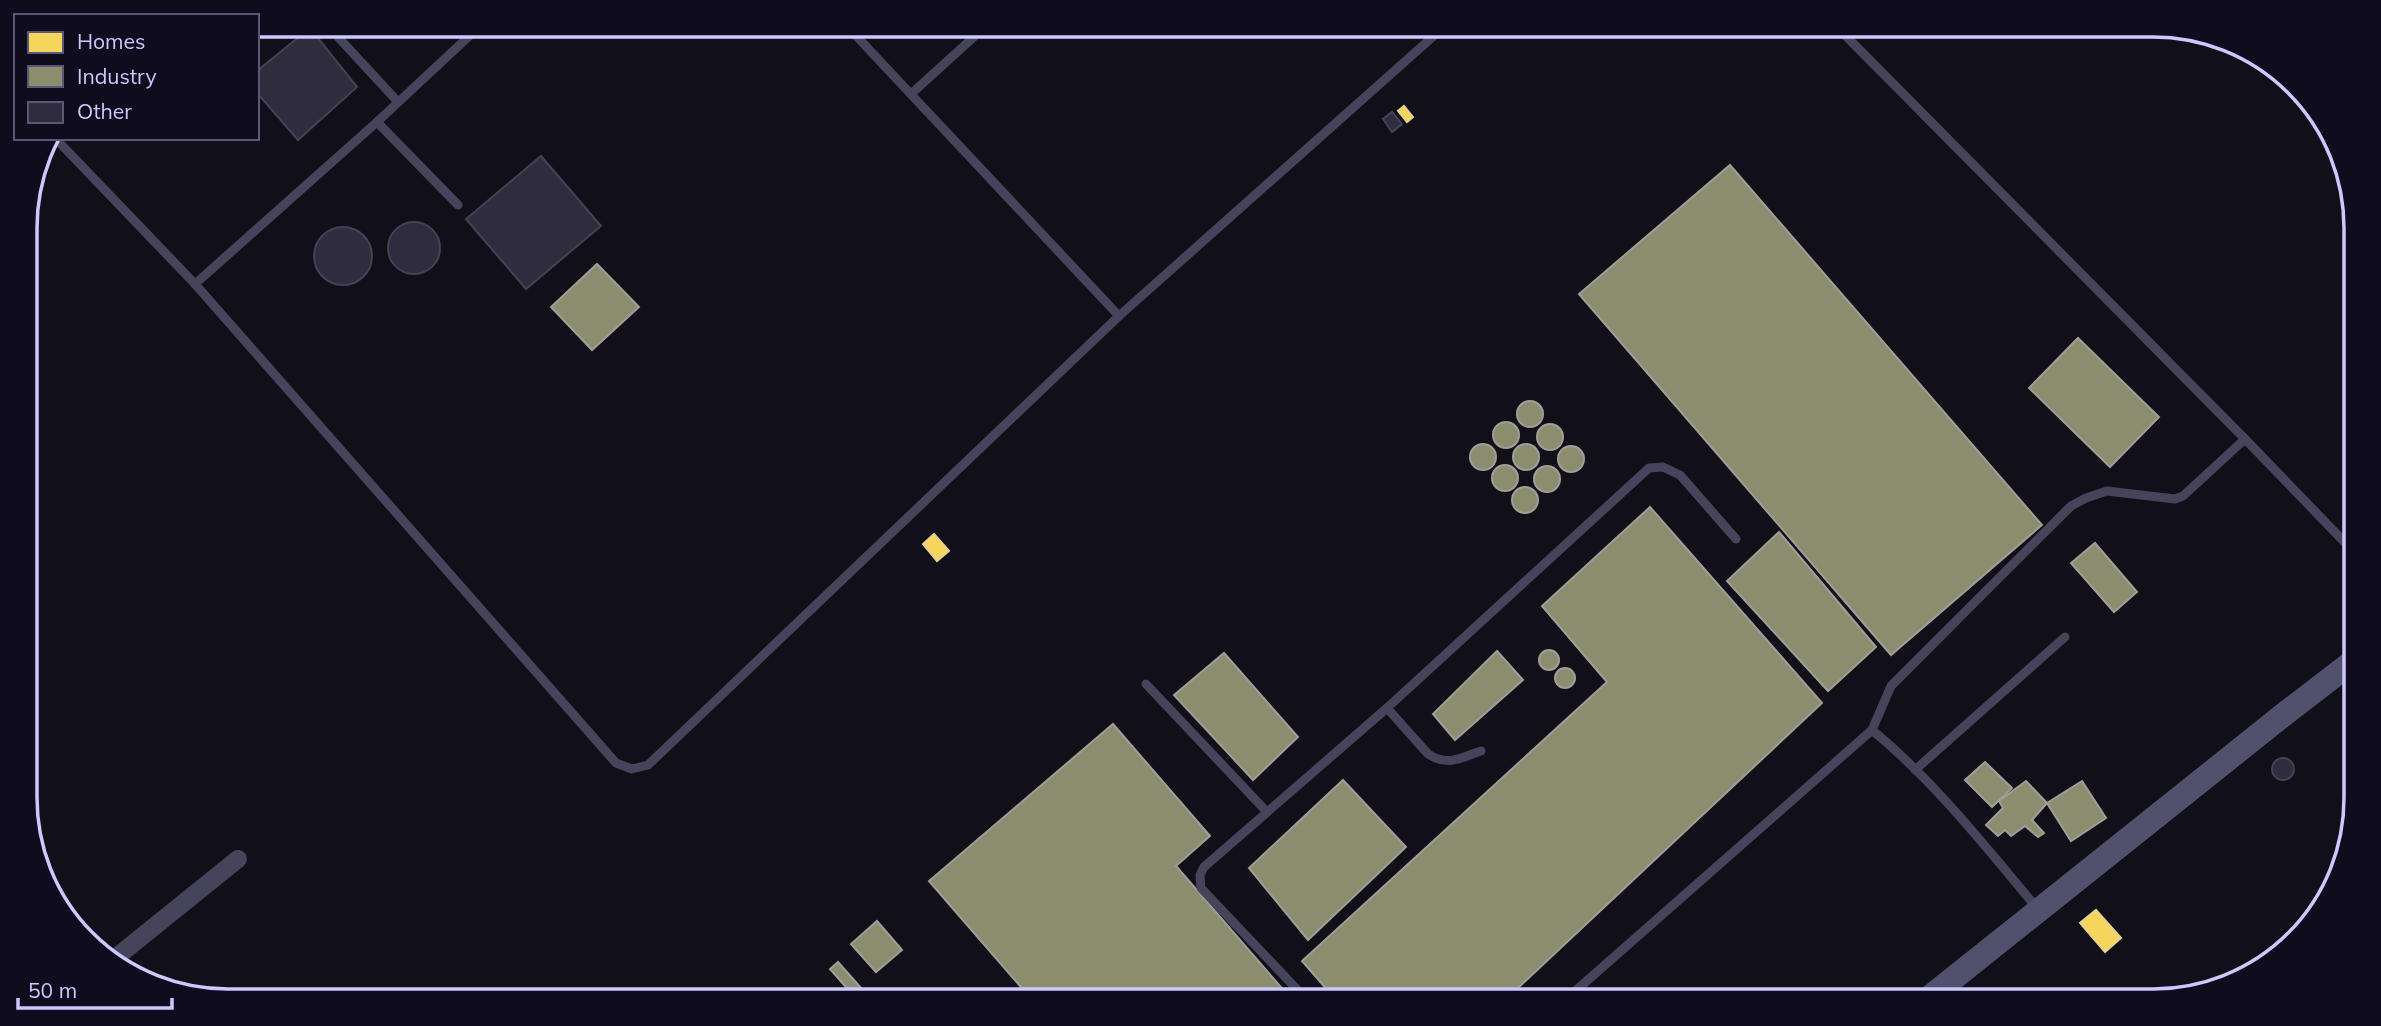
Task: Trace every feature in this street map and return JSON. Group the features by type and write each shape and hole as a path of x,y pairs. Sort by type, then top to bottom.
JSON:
{"street":[{"path":"1940,989 2344,668"},
{"path":"119,955 238,859"}],"lane":[{"path":"339,37 398,103"},
{"path":"195,284 398,103 467,37"},
{"path":"858,37 1119,316"},
{"path":"911,94 973,37"},
{"path":"57,140 195,284 616,764 632,769 648,765 1119,316 1431,37"},
{"path":"1848,37 2344,542"},
{"path":"377,122 458,205"},
{"path":"1578,989 1871,730 1891,686 2071,506 2108,491 2175,499 2183,496 2245,439"},
{"path":"1297,989 1201,888 1200,875 1204,867 1387,708 1649,468 1663,467 1680,475 1737,539"},
{"path":"1915,770 2065,637"},
{"path":"1146,684 1267,812"},
{"path":"1387,708 1435,759 1447,762 1481,751"},
{"path":"1871,730 1915,770 2040,911"}],"building: Homes":[{"path":"1404,106 1413,117 1407,122 1398,111"},
{"path":"934,534 949,551 937,561 923,544"},
{"path":"2096,910 2121,938 2105,952 2080,923"}],"building: Industry":[{"path":"1730,165 2042,525 1891,655 1579,294"},
{"path":"597,264 639,307 592,350 551,307"},
{"path":"2078,338 2159,417 2110,467 2029,388"},
{"path":"1530,401 1539,405 1543,414 1539,423 1530,427 1521,423 1517,414 1521,405"},
{"path":"1506,422 1515,426 1519,435 1515,444 1506,448 1497,444 1493,435 1497,426"},
{"path":"1550,424 1559,428 1563,437 1559,446 1550,450 1541,446 1537,437 1541,428"},
{"path":"1483,444 1492,448 1496,457 1492,466 1483,470 1474,466 1470,457 1474,448"},
{"path":"1526,444 1535,448 1539,457 1535,466 1526,470 1517,466 1513,457 1517,448"},
{"path":"1571,446 1580,450 1584,459 1580,468 1571,472 1562,468 1558,459 1562,450"},
{"path":"1505,465 1514,469 1518,478 1514,487 1505,491 1496,487 1492,478 1496,469"},
{"path":"1547,466 1556,470 1560,479 1556,488 1547,492 1538,488 1534,479 1538,470"},
{"path":"1525,487 1534,491 1538,500 1534,509 1525,513 1516,509 1512,500 1516,491"},
{"path":"1650,507 1822,703 1517,989 1326,989 1302,961 1607,682 1542,606"},
{"path":"1779,532 1876,647 1828,691 1727,581"},
{"path":"2095,543 2137,592 2114,612 2071,563"},
{"path":"1545,650 1553,650 1559,660 1553,670 1545,670 1539,664 1539,656"},
{"path":"1497,651 1523,680 1455,740 1433,714"},
{"path":"1224,653 1298,737 1253,780 1174,695"},
{"path":"1561,668 1569,668 1575,678 1569,688 1561,688 1555,682 1555,674"},
{"path":"1113,724 1210,836 1176,866 1283,989 1023,989 929,881"},
{"path":"1985,762 2012,788 1992,807 1965,780"},
{"path":"1343,780 1406,847 1308,940 1249,868"},
{"path":"2026,781 2047,803 2032,820 2044,833 2038,837 2025,826 2011,836 2005,830 1998,836 1986,825 2003,808 1999,801"},
{"path":"2082,781 2106,818 2071,841 2047,803"},
{"path":"877,921 902,950 876,972 851,944"},
{"path":"838,962 861,988 848,989 830,969"}],"building: Other":[{"path":"299,37 317,37 357,87 298,140 259,95 259,69"},
{"path":"1392,112 1402,124 1392,132 1383,119"},
{"path":"541,156 601,226 526,289 466,219"},
{"path":"414,222 433,229 440,248 433,267 414,274 395,267 388,248 395,229"},
{"path":"343,227 354,229 367,240 372,256 370,267 359,280 343,285 332,283 319,272 314,256 316,245 327,232"},
{"path":"2283,758 2291,761 2294,769 2291,777 2283,780 2275,777 2272,769 2275,761"}]}
